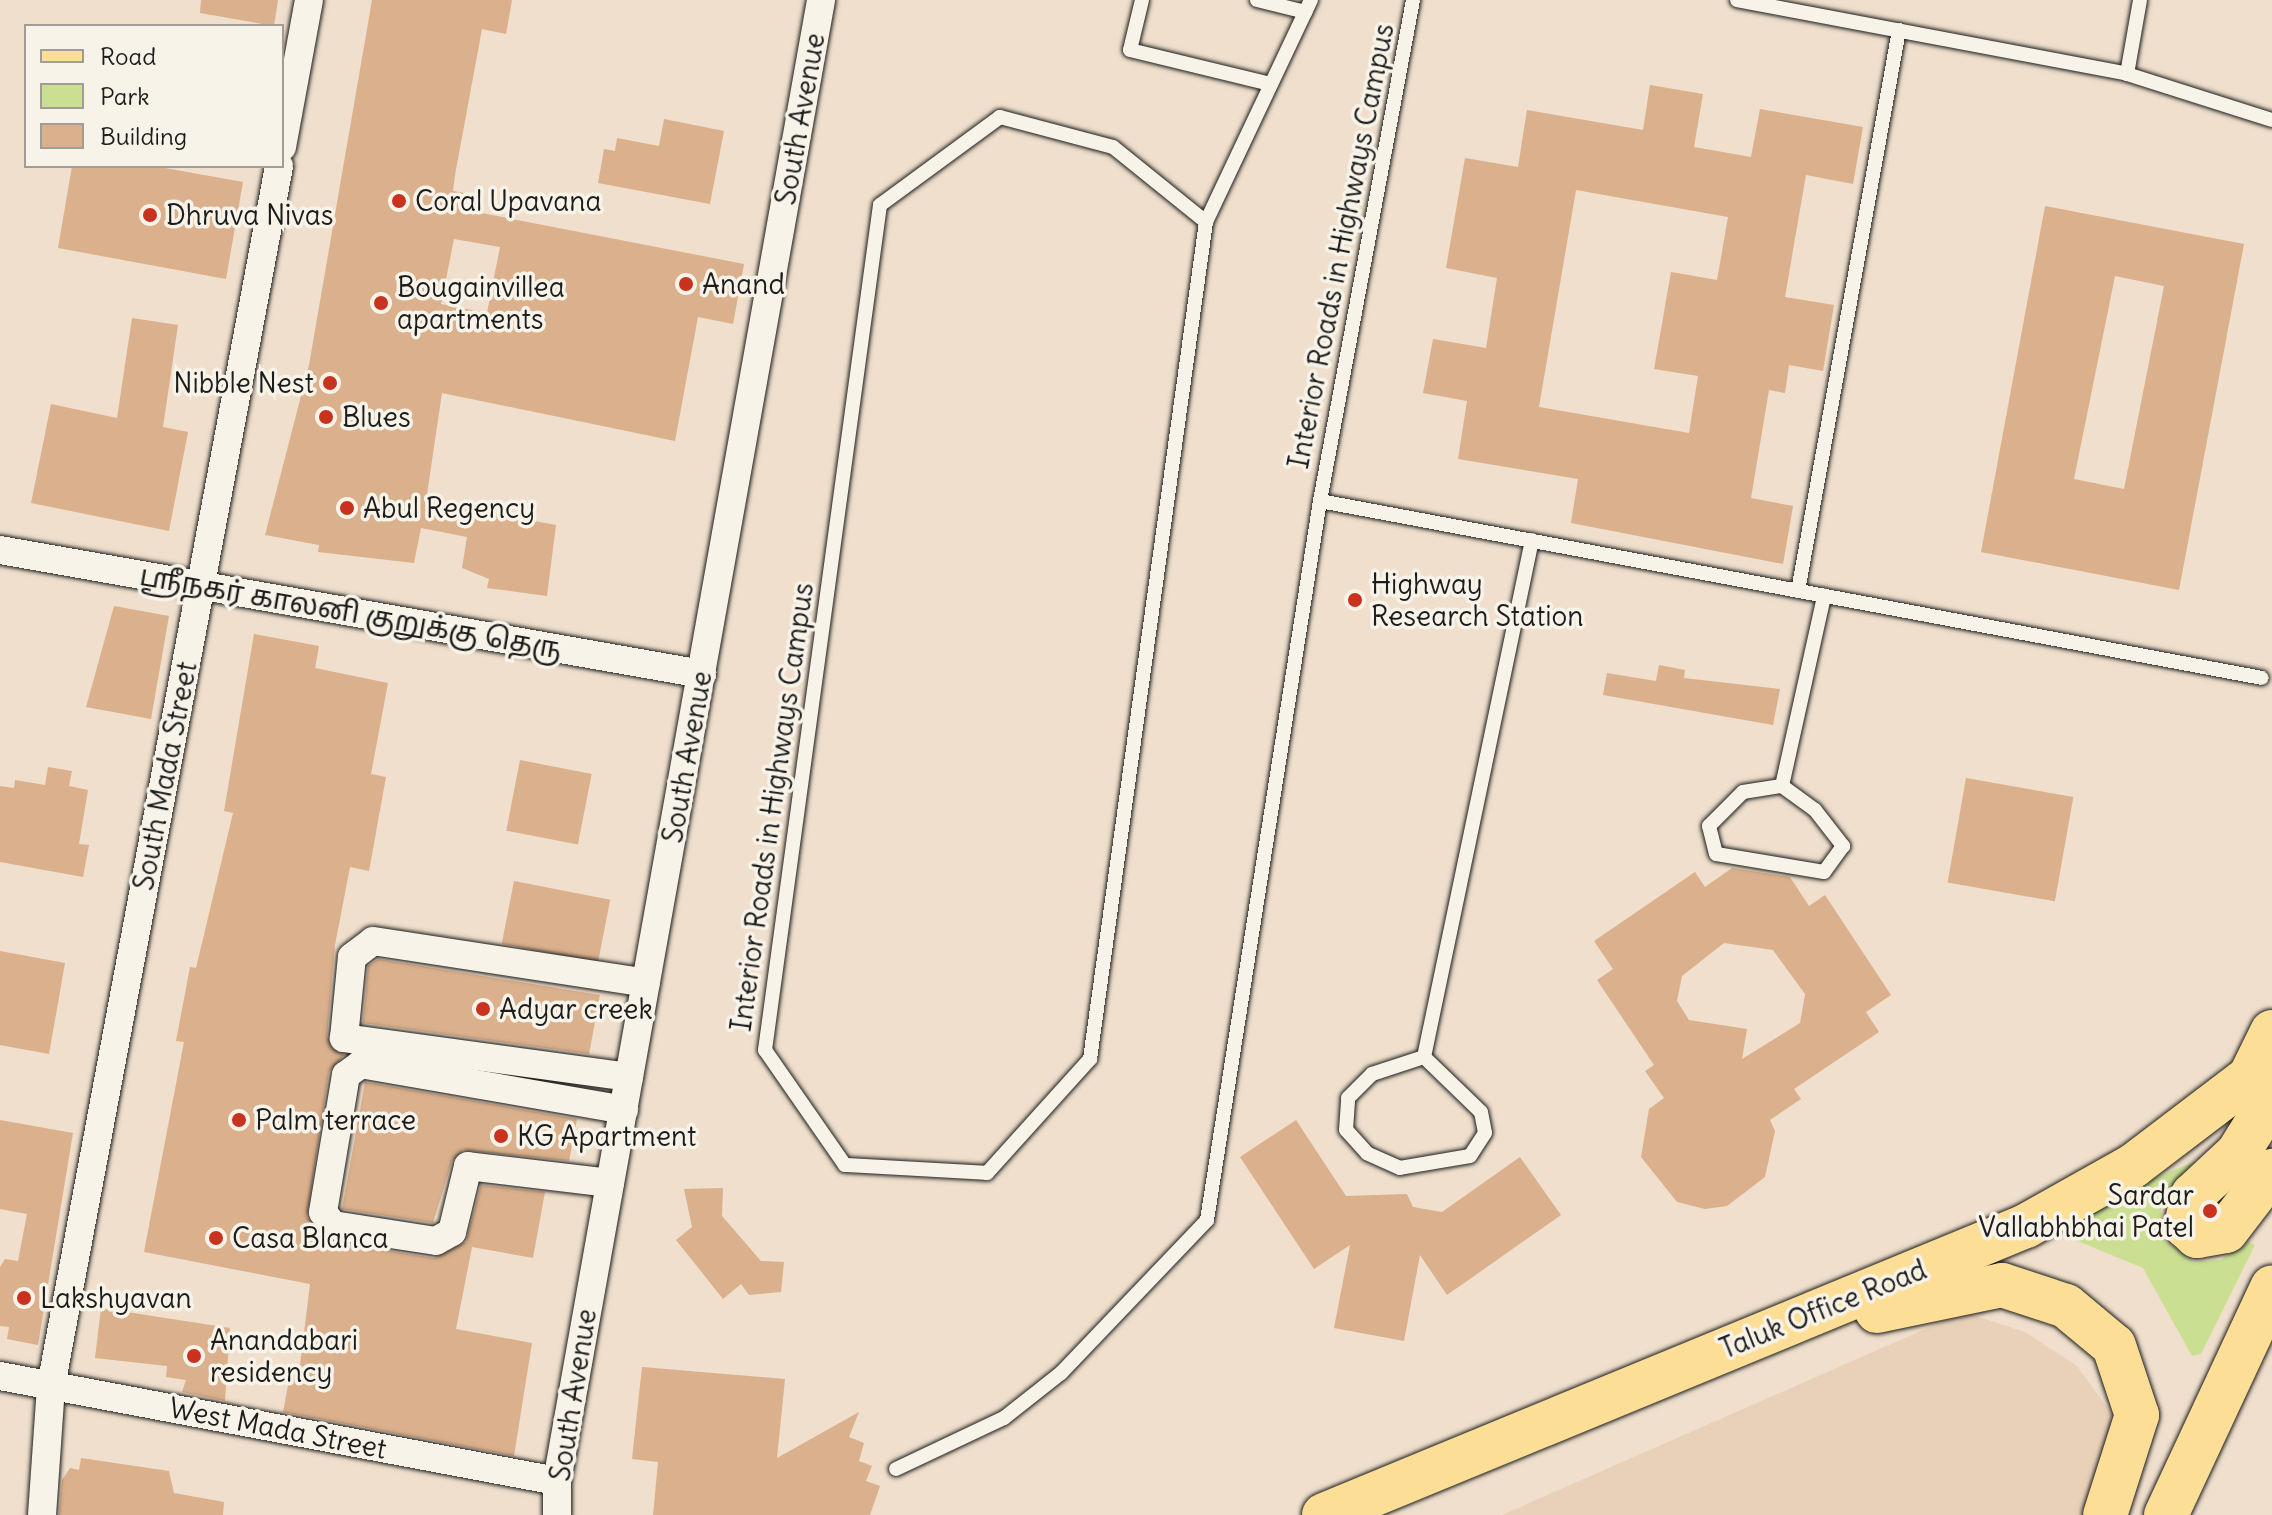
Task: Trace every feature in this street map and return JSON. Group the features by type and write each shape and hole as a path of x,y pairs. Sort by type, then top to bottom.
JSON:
{"main road":[{"name":"Taluk Office Road","path":"1324,1515 2026,1226 2133,1166 2250,1077 2272,1032"},
{"path":"2272,1098 2238,1153 2193,1195 2186,1226 2197,1236 2226,1231 2272,1171"},
{"path":"1731,1347 2002,1285 2066,1306 2114,1346 2137,1415 2105,1515"},
{"path":"2166,1515 2272,1288"}],"street":[{"path":"284,136 309,0"},
{"name":"South Avenue","path":"557,1515 557,1481 821,0"},
{"name":"South Mada Street","path":"42,1515 51,1386 279,168"},
{"name":"ஸ்ரீநகர் காலனி குறுக்கு தெரு","path":"0,550 702,674"},
{"path":"629,1077 356,1043 340,1027 350,971 360,946 373,941 646,983"},
{"path":"610,1183 468,1166 452,1232 436,1241 333,1225 323,1212 346,1075 361,1064 624,1110"},
{"name":"West Mada Street","path":"0,1376 557,1481"}],"lane":[{"path":"1142,0 1130,50 1271,84"},
{"path":"1257,0 1308,6"},
{"name":"Interior Roads in Highways Campus","path":"896,1469 1004,1418 1061,1373 1207,1220 1320,501 1413,0"},
{"path":"1737,0 2127,74 2272,120"},
{"path":"2127,74 2140,0"},
{"name":"Interior Roads in Highways Campus","path":"1206,222 1113,147 1000,117 880,205 765,1050 845,1165 987,1173 1090,1059 1206,222 1308,6"},
{"path":"1798,591 1899,30"},
{"name":"Interior Roads in Highways Campus","path":"1320,501 2262,678"},
{"path":"1424,1057 1532,540"},
{"path":"1782,786 1824,596"},
{"path":"1782,786 1815,810 1843,846 1824,872 1716,854 1709,826 1743,792 1782,786"},
{"path":"1424,1057 1481,1112 1485,1133 1470,1156 1400,1168 1367,1153 1346,1130 1348,1098 1372,1074 1424,1057"}],"shaded area":[{"path":"1964,1312 2025,1332 2077,1366 2111,1413 2113,1456 2086,1515 1502,1515"}],"green space":[{"path":"2196,1161 2199,1169 2174,1182 2161,1208 2165,1241 2193,1261 2220,1260 2248,1242 2255,1245 2201,1354 2192,1356 2143,1268 2053,1231 2060,1217"}],"building":[{"path":"201,0 278,0 274,24 200,13"},
{"path":"372,0 512,0 506,34 482,29 453,191 464,193 461,209 744,264 733,324 698,317 675,441 442,393 426,501 556,525 547,596 487,588 489,579 462,568 467,537 421,528 414,563 318,552 319,545 265,535 309,365","holes":["454,239 500,247 487,313 441,304"]},
{"path":"1650,85 1703,94 1694,147 1751,157 1760,109 1863,127 1853,184 1806,175 1785,297 1834,305 1823,371 1789,365 1785,393 1769,390 1751,498 1793,506 1783,564 1571,523 1578,479 1458,459 1467,401 1423,393 1433,339 1486,348 1497,278 1446,268 1465,158 1518,167 1527,110 1643,130","holes":["1576,190 1728,217 1717,280 1671,272 1654,369 1698,376 1689,433 1539,407"]},
{"path":"664,119 724,131 710,204 598,183 604,149 615,151 617,138 659,146"},
{"name":"Dhruva Nivas","path":"72,168 165,168 243,182 226,279 58,248"},
{"path":"2045,206 2244,244 2179,590 1981,552","holes":["2115,276 2164,286 2124,489 2074,479"]},
{"path":"132,318 178,325 163,427 188,432 169,531 31,503 51,404 117,418"},
{"path":"114,606 169,616 151,719 86,707"},
{"path":"254,634 319,646 315,668 388,683 371,774 386,777 369,871 350,867 335,945 327,1037 344,1055 329,1072 307,1217 330,1242 434,1258 466,1242 481,1185 545,1192 533,1258 472,1247 456,1329 532,1343 514,1456 283,1412 292,1364 300,1365 310,1284 144,1252 184,1042 176,1041 190,967 196,968 233,813 224,811"},
{"path":"1659,665 1685,670 1684,678 1780,689 1773,725 1603,695 1607,673 1656,681"},
{"path":"520,760 592,774 578,845 506,831"},
{"path":"48,767 72,771 69,786 88,790 79,844 89,845 83,877 0,862 0,786 14,788 15,780 45,785"},
{"path":"1966,778 2073,797 2055,901 1948,882"},
{"path":"1732,868 1790,877 1809,906 1825,895 1891,995 1866,1012 1879,1032 1794,1089 1801,1099 1770,1120 1775,1131 1765,1177 1727,1206 1705,1209 1677,1202 1641,1157 1649,1109 1664,1098 1645,1071 1654,1065 1597,980 1613,969 1594,941 1695,872 1705,887","holes":["1724,943 1773,950 1805,994 1800,1023 1742,1059 1747,1029 1689,1020 1677,1001 1682,976"]},
{"path":"514,881 610,900 598,963 502,944"},
{"path":"0,951 65,963 49,1054 0,1045"},
{"name":"Adyar creek","path":"378,959 600,995 589,1054 363,1023 368,966"},
{"name":"KG Apartment","path":"365,1082 577,1119 569,1161 463,1150 452,1161 433,1223 342,1209"},
{"path":"0,1120 73,1133 38,1345 7,1339 9,1327 0,1326 0,1267 5,1259 18,1261 27,1214 0,1209"},
{"path":"1296,1120 1346,1196 1407,1194 1413,1207 1442,1212 1520,1157 1561,1215 1447,1295 1420,1255 1404,1341 1334,1328 1350,1245 1314,1269 1240,1157"},
{"path":"723,1188 722,1216 761,1261 784,1262 781,1292 749,1295 741,1284 723,1299 676,1240 692,1227 684,1189"},
{"name":"Anandabari residency","path":"101,1308 230,1328 225,1401 182,1392 186,1380 166,1377 167,1366 95,1358"},
{"path":"642,1367 785,1379 777,1458 859,1412 849,1437 864,1443 859,1461 872,1466 866,1481 880,1486 870,1515 653,1515 658,1462 632,1459"},
{"path":"81,1458 169,1471 174,1493 224,1502 223,1515 59,1515 62,1480 70,1468 79,1470"}],"place":[{"name":"Coral Upavana","path":"399,201"},
{"name":"Dhruva Nivas","path":"150,215"},
{"name":"Anand","path":"686,284"},
{"name":"Bougainvillea apartments","path":"381,303"},
{"name":"Nibble Nest","path":"330,383"},
{"name":"Blues","path":"326,417"},
{"name":"Abul Regency","path":"347,508"},
{"name":"Highway Research Station","path":"1355,600"},
{"name":"Adyar creek","path":"483,1009"},
{"name":"Palm terrace","path":"239,1120"},
{"name":"KG Apartment","path":"501,1136"},
{"name":"Sardar Vallabhbhai Patel","path":"2210,1211"},
{"name":"Casa Blanca","path":"216,1238"},
{"name":"Lakshyavan","path":"24,1298"},
{"name":"Anandabari residency","path":"194,1356"}]}
